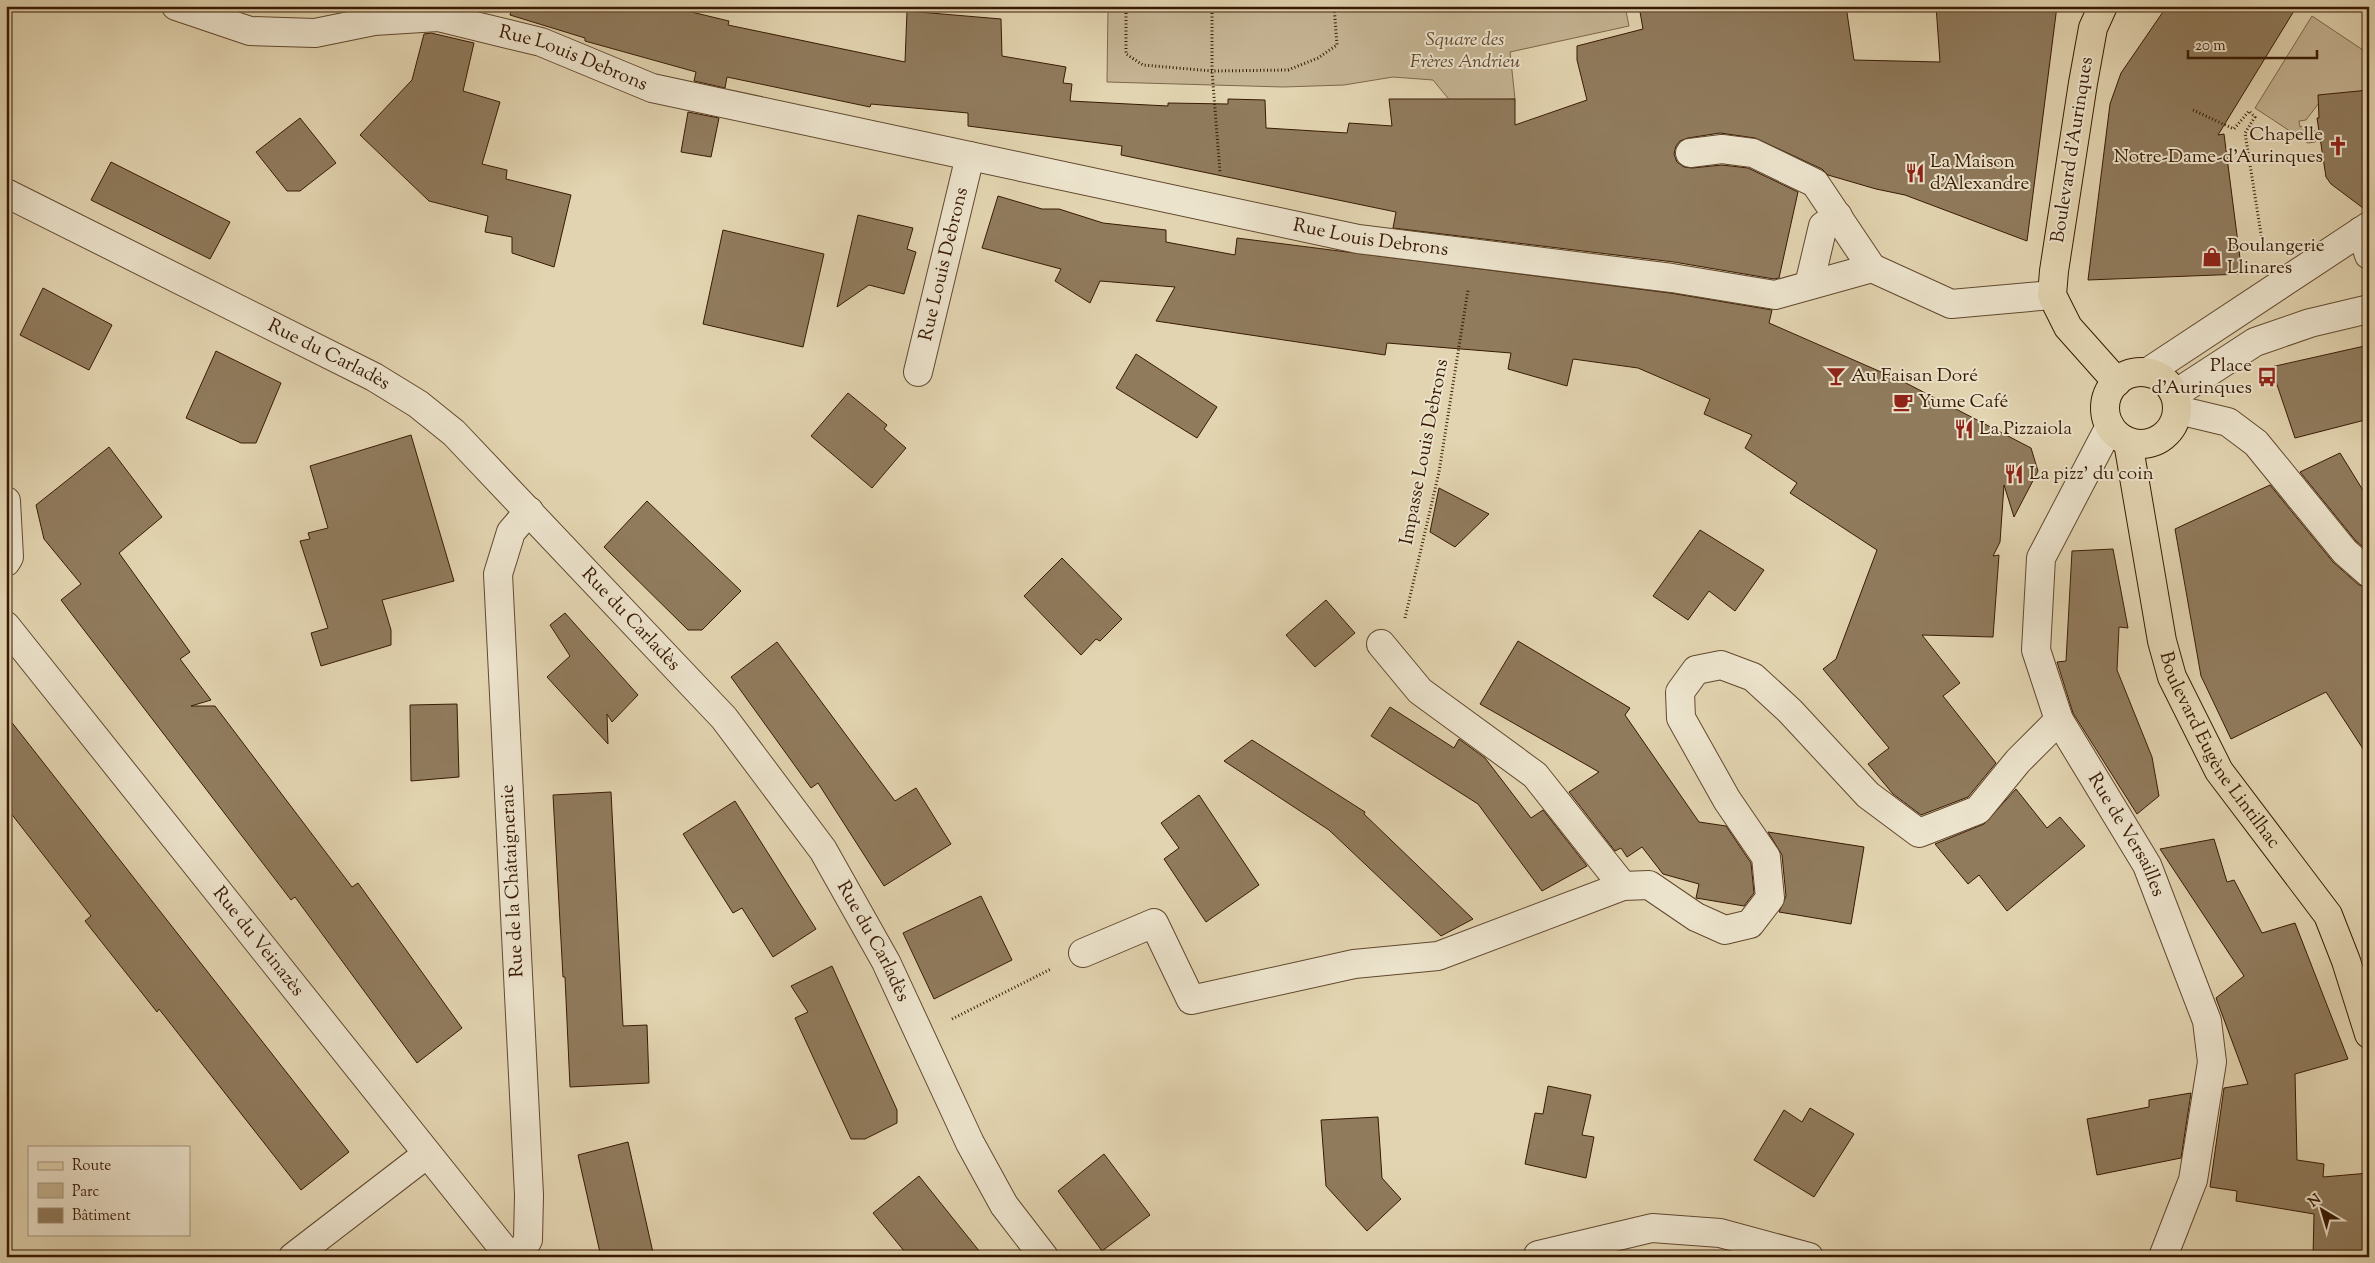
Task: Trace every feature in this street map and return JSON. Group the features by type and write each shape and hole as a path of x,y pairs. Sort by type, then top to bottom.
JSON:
{"main road":[{"name":"Boulevard d'Aurinques","path":"2052,295 2083,83 2094,28 2103,6"},
{"path":"2052,295 2068,327 2117,382"},
{"path":"2148,372 2159,376 2168,384 2177,402 2173,426 2163,438 2140,445 2119,434 2105,415 2106,403 2109,391 2126,375 2148,372"},
{"name":"Boulevard Eugène Lintilhac","path":"2119,434 2162,641 2172,677 2219,772 2328,915 2346,961 2369,1034"}],"street":[{"name":"Rue Louis Debrons","path":"176,6 250,31 315,34 374,21 438,17 541,42 652,88 1358,239 1672,278 1775,295 1809,285"},
{"path":"1690,153 1722,149 1753,153 1815,184 1872,268 1951,304 2052,295"},
{"name":"Rue Louis Debrons","path":"918,372 970,156"},
{"name":"Rue du Carladès","path":"6,193 381,382 418,404 454,433 724,718 824,850 886,962 970,1142 1000,1197 1044,1257"},
{"path":"1838,216 1823,226 1809,285 1872,268"},
{"path":"2148,372 2271,290 2366,237"},
{"path":"2177,402 2255,342 2310,323 2369,309"},
{"path":"2177,402 2228,422 2256,442 2345,552 2369,573"},
{"name":"Rue de Versailles","path":"2119,434 2041,558 2036,650 2059,720 2146,865 2207,1021 2212,1062 2193,1180 2162,1257"},
{"path":"6,501 8,557 6,562"},
{"name":"Rue de la Châtaigneraie","path":"518,1257 528,1240 529,1195 498,574 511,532 529,511"},
{"name":"Rue du Veinazès","path":"6,626 510,1257"},
{"path":"1381,644 1420,691 1535,775 1622,886"},
{"path":"1083,953 1154,923 1191,1000 1354,964 1438,956 1622,886 1649,885 1696,917 1725,930 1750,924 1770,898 1766,857 1727,800 1681,718 1680,692 1696,670 1721,666 1753,677 1790,711 1868,796 1919,833 1978,810 2018,761 2059,720"},
{"path":"293,1257 427,1154"},
{"path":"1538,1255 1652,1228 1720,1233 1810,1257"}],"path":[{"path":"1126,6 1126,54 1144,65 1212,71 1288,70 1318,58 1337,45 1334,6"},
{"path":"1212,6 1212,71 1223,210"},
{"path":"2192,110 2234,129 2249,111 2256,117 2245,133 2271,290"},
{"name":"Impasse Louis Debrons","path":"1381,644 1403,630 1439,472 1474,254"},
{"path":"920,1035 1083,953"}],"green space":[{"name":"Square des Frères Andrieu","path":"1108,6 1625,6 1629,26 1510,52 1515,99 1452,103 1433,80 1393,77 1344,85 1283,87 1107,82"},
{"path":"2312,16 2369,54 2369,86 2366,85 2352,105 2319,103 2306,120 2299,121 2300,127 2307,125 2320,135 2315,142 2308,143 2255,108"}],"building":[{"path":"512,6 683,6 683,10 729,21 728,25 905,62 907,11 1001,19 1002,56 1066,67 1063,83 1072,84 1070,101 1168,106 1168,103 1228,104 1228,99 1265,100 1266,128 1347,133 1349,123 1392,126 1389,99 1515,99 1515,125 1587,100 1577,60 1577,46 1643,29 1639,6 1846,6 1854,60 1940,62 1936,6 2057,6 2027,241 1905,195 1828,175 1822,169 1755,138 1720,133 1680,141 1676,146 1674,154 1677,162 1684,167 1722,165 1748,168 1798,192 1779,278 1774,279 1674,262 1393,228 1396,212 1121,155 1122,146 968,126 968,113 871,104 870,107 727,77 725,88 694,81 696,72 585,41 585,38 510,15"},
{"path":"2167,6 2297,6 2218,135 2224,134 2242,274 2088,280 2110,104 2121,73"},
{"path":"431,33 474,43 463,91 500,102 482,164 507,170 506,179 571,195 554,267 512,253 512,237 485,232 488,216 429,201 360,135 412,80 424,34"},
{"name":"Chapelle Notre-Dame-d'Aurinques","path":"2369,90 2369,210 2367,211 2331,184 2326,177 2317,118 2319,118 2318,95"},
{"path":"688,112 719,118 711,157 681,152"},
{"path":"300,118 336,163 300,191 287,191 256,152"},
{"path":"111,162 230,222 210,259 91,200"},
{"path":"998,196 1042,209 1059,209 1103,223 1166,230 1166,242 1235,255 1237,238 1670,293 1772,310 1769,323 1904,382 2031,448 2038,471 2014,517 2004,485 2000,542 1993,556 1999,555 1993,637 1922,635 1960,683 1943,696 1996,763 1968,797 1921,815 1893,794 1868,764 1889,748 1823,669 1836,659 1877,550 1790,493 1797,483 1745,448 1752,435 1704,414 1710,399 1638,368 1573,359 1567,386 1508,369 1511,353 1387,343 1385,355 1156,321 1175,287 1100,281 1090,303 1055,281 1061,269 982,248"},
{"path":"858,215 913,228 907,249 916,252 904,294 869,285 837,307"},
{"path":"723,230 824,254 803,347 703,324"},
{"path":"43,288 112,325 89,370 20,335"},
{"path":"2369,345 2369,419 2295,438 2271,367"},
{"path":"216,351 281,383 256,443 241,443 186,418"},
{"path":"1136,354 1217,407 1197,438 1116,388"},
{"path":"848,393 887,425 884,429 906,448 872,488 811,436"},
{"path":"411,435 454,581 382,600 391,630 391,645 321,666 311,633 328,628 300,541 310,539 308,533 328,528 310,466"},
{"path":"109,447 162,517 119,553 190,652 180,659 211,700 191,706 215,706 352,887 358,883 462,1028 417,1063 295,897 291,900 61,600 81,584 44,539 36,505"},
{"path":"2340,453 2369,500 2369,552 2356,541 2300,472"},
{"path":"2270,485 2333,562 2359,585 2369,588 2369,758 2326,692 2231,739 2201,676 2175,529"},
{"path":"1439,488 1489,514 1455,547 1430,532"},
{"path":"647,501 741,591 702,630 688,630 604,547"},
{"path":"1700,530 1764,570 1735,611 1709,591 1688,620 1653,596"},
{"path":"2113,549 2128,628 2119,627 2117,670 2152,757 2159,796 2137,814 2073,713 2057,662 2066,661 2072,551"},
{"path":"1062,558 1122,619 1100,641 1096,639 1081,655 1024,596"},
{"path":"1326,600 1355,633 1315,667 1286,635"},
{"path":"565,613 638,695 612,722 607,714 608,744 547,677 570,656 550,625"},
{"path":"1518,641 1630,708 1625,715 1699,822 1726,826 1751,863 1754,893 1744,906 1696,898 1699,884 1663,874 1642,847 1627,857 1621,848 1615,851 1569,792 1599,772 1480,704"},
{"path":"777,642 895,801 916,788 951,844 884,886 818,783 811,788 731,677"},
{"path":"457,704 459,777 411,781 410,705"},
{"path":"1390,707 1454,748 1459,739 1485,758 1531,818 1543,810 1587,866 1542,891 1478,804 1371,736"},
{"path":"6,715 349,1152 301,1190 159,1009 157,1012 85,921 91,916 6,807"},
{"path":"1252,740 1365,812 1364,814 1473,919 1441,936 1329,830 1224,761"},
{"path":"2016,789 2047,828 2060,817 2085,846 2007,911 1979,875 1968,884 1935,844 1984,824"},
{"path":"611,792 623,1026 647,1025 649,1083 570,1087 553,795"},
{"path":"1199,795 1259,885 1206,922 1164,859 1179,848 1161,823"},
{"path":"735,801 816,929 773,957 742,908 733,913 683,834"},
{"path":"1768,832 1864,847 1851,924 1779,912 1786,896 1782,855"},
{"path":"2214,839 2227,882 2234,880 2262,933 2295,923 2348,1059 2295,1074 2297,1160 2324,1164 2323,1177 2369,1173 2369,1257 2313,1257 2314,1214 2236,1201 2237,1191 2210,1187 2224,1088 2248,1084 2216,998 2244,976 2160,849"},
{"path":"981,896 1012,960 934,999 903,933"},
{"path":"832,966 897,1110 897,1123 865,1139 851,1139 795,1018 808,1012 791,986"},
{"path":"1548,1086 1591,1095 1582,1135 1594,1137 1586,1178 1525,1164 1535,1113 1543,1114"},
{"path":"2191,1093 2181,1158 2097,1175 2087,1119 2149,1107 2149,1100"},
{"path":"1810,1108 1854,1134 1814,1197 1754,1160 1784,1110 1802,1122"},
{"path":"1378,1117 1382,1178 1401,1199 1367,1231 1326,1186 1321,1120"},
{"path":"628,1142 654,1257 601,1257 578,1155"},
{"path":"1104,1154 1150,1215 1102,1251 1058,1191"},
{"path":"919,1176 984,1257 909,1257 873,1213"}],"place":[{"name":"Chapelle Notre-Dame-d'Aurinques","path":"2338,146"},
{"name":"La Maison d'Alexandre","path":"1915,173"},
{"name":"Boulangerie Llinares","path":"2212,257"},
{"name":"Au Faisan Doré","path":"1836,376"},
{"name":"Place d'Aurinques","path":"2267,377"},
{"name":"Yume Café","path":"1903,402"},
{"name":"La Pizzaiola","path":"1964,429"},
{"name":"La pizz' du coin","path":"2014,474"}]}
